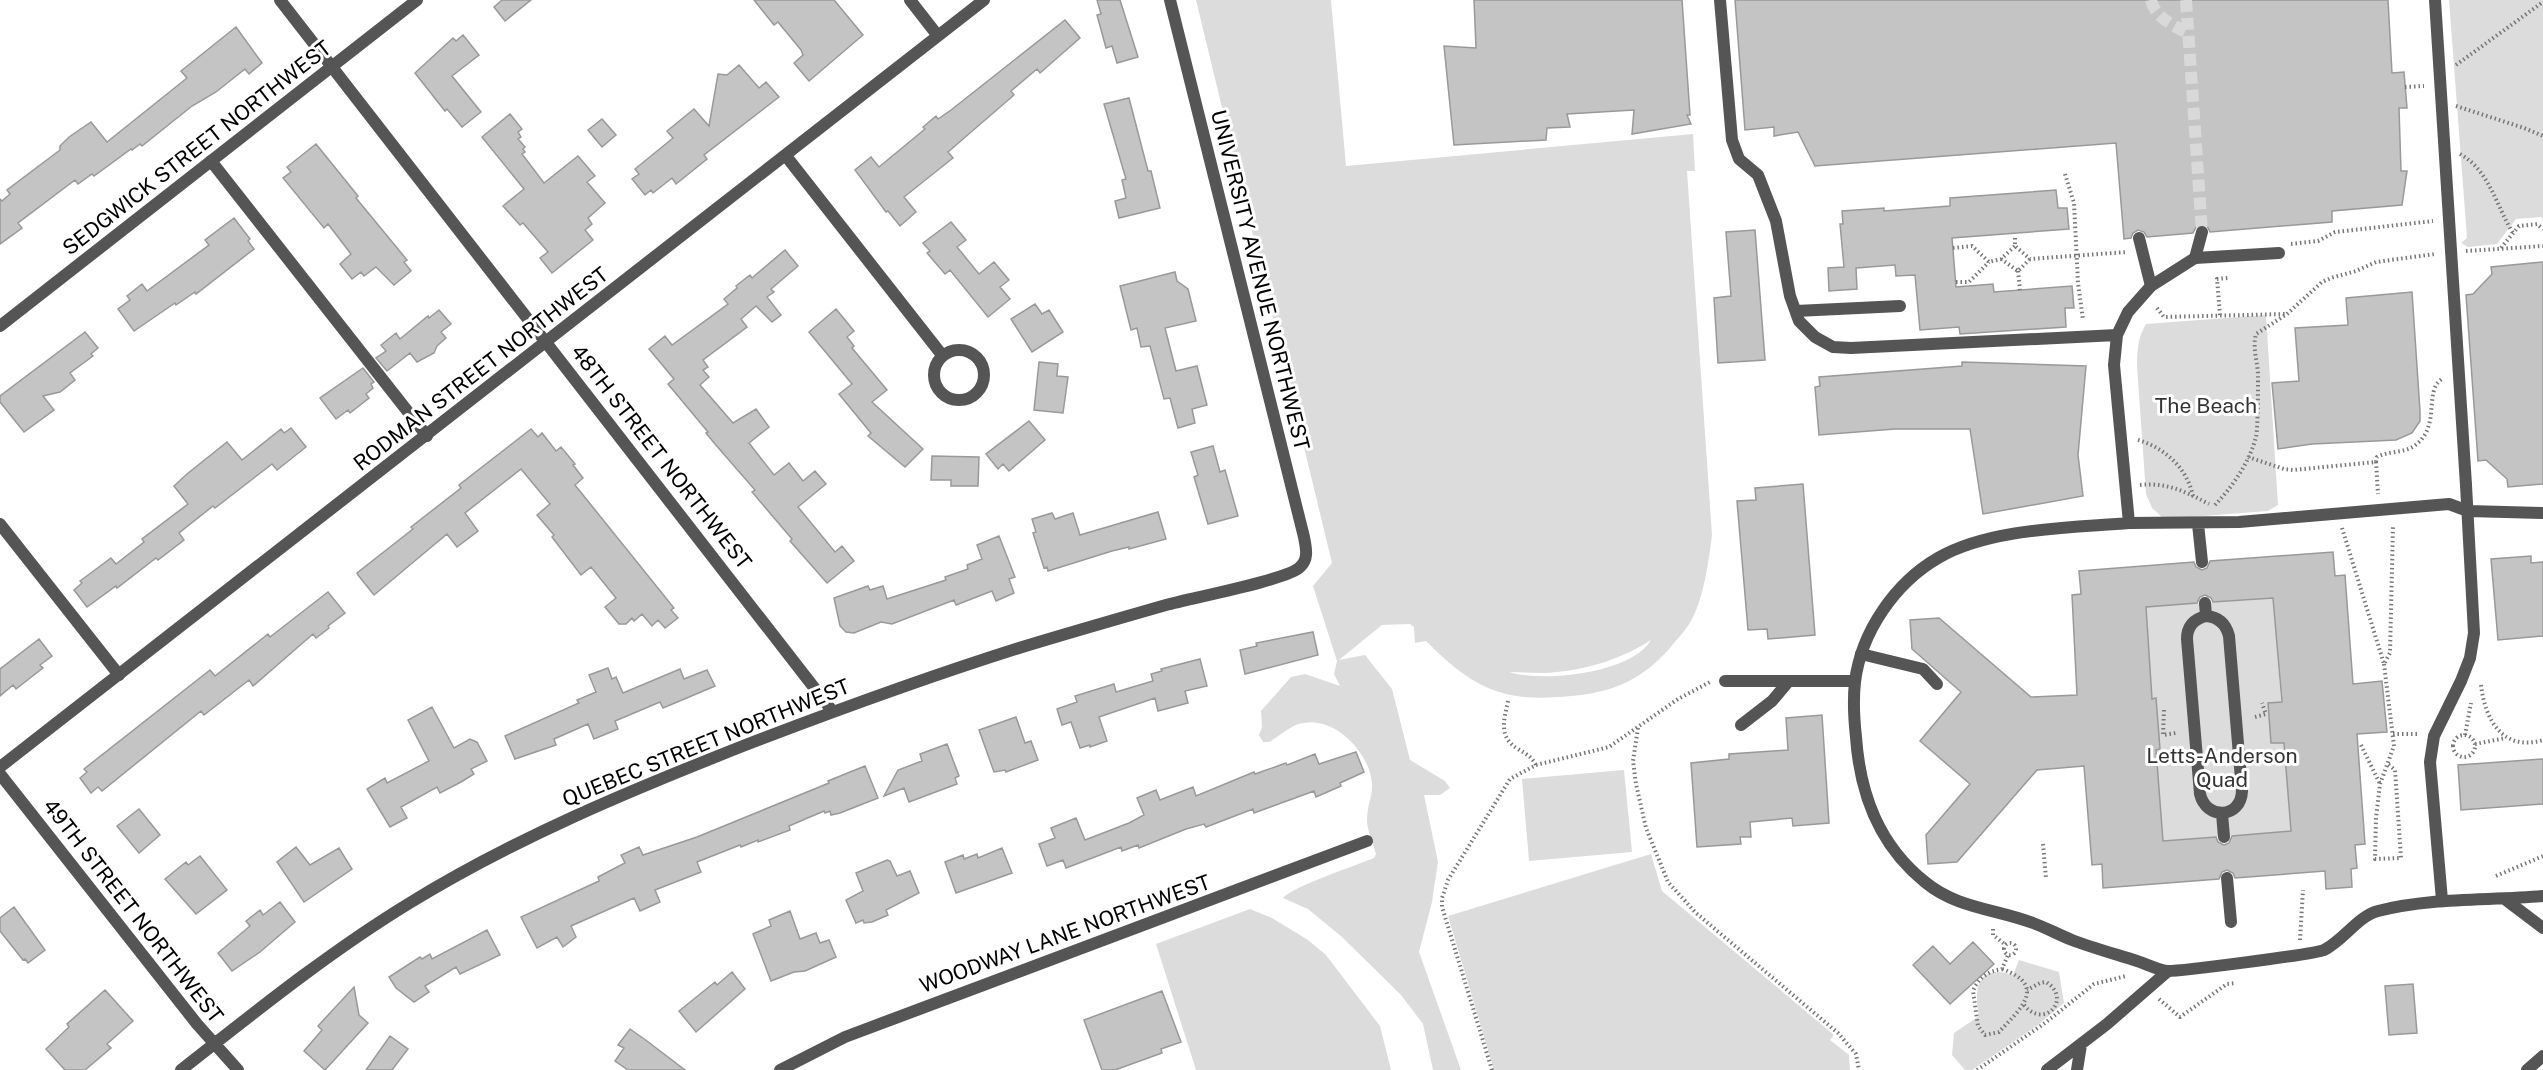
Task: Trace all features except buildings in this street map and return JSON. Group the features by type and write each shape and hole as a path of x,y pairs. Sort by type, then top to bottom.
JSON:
{"street":[{"name":"48TH STREET NORTHWEST","path":"280,0 548,342 833,712"},
{"name":"SEDGWICK STREET NORTHWEST","path":"0,326 417,0"},
{"path":"910,0 938,36"},
{"name":"RODMAN STREET NORTHWEST","path":"0,767 984,0"},
{"name":"UNIVERSITY AVENUE NORTHWEST","path":"1170,0 1305,537 1307,551 1304,563 1299,568"},
{"path":"1720,0 1732,140 1739,159 1758,175 1776,221 1790,296 1799,321 1815,338 1833,347 1851,348 2116,335"},
{"path":"2435,0 2474,633 2470,658 2434,736 2430,762 2442,900"},
{"path":"786,156 942,355"},
{"path":"211,161 427,436"},
{"path":"2195,258 2202,232"},
{"path":"2139,238 2151,286"},
{"path":"2129,523 2115,375 2116,335 2128,312 2151,286 2195,258 2279,253"},
{"path":"1796,311 1900,306"},
{"path":"958,349 966,350 980,359 984,376 978,391 964,400 948,398 941,393 933,378 937,362 942,355 958,349"},
{"path":"2543,513 2468,511 2449,504 2198,524 2129,523 1998,536 1954,550 1922,568 1893,596 1882,612 1861,654 1855,681 1856,739 1859,777 1864,795 1882,832 1896,853 1914,873 1932,888 1955,900 2031,922 2075,941 2168,971 2323,951 2374,912 2442,900 2506,900 2543,896"},
{"path":"0,524 119,675"},
{"path":"2198,524 2202,562"},
{"name":"QUEBEC STREET NORTHWEST","path":"181,1070 331,954 409,903 488,858 550,827 657,780 833,712 1059,636 1167,605 1279,578 1299,568"},
{"path":"2205,603 2206,616"},
{"path":"2206,616 2219,620 2229,636 2240,767 2242,794 2240,801 2236,808 2222,814 2205,806 2200,794 2189,663 2187,635 2189,628 2199,618 2206,616"},
{"path":"1861,654 1923,669 1937,684"},
{"path":"1725,681 1855,681"},
{"path":"1741,725 1772,701 1788,682"},
{"name":"49TH STREET NORTHWEST","path":"0,774 214,1044 238,1070"},
{"path":"2222,814 2224,837"},
{"name":"WOODWAY LANE NORTHWEST","path":"780,1070 845,1037 1367,841"},
{"path":"2227,878 2231,922"},
{"path":"2506,900 2543,928"},
{"path":"2047,1070 2081,1045 2168,971"},
{"path":"2077,1070 2081,1045"},
{"path":"2527,1070 2543,1056"}],"path":[{"path":"2440,77 2543,2"},
{"path":"2441,102 2516,125 2543,136"},
{"path":"2444,144 2465,156 2485,177 2502,216 2513,233"},
{"path":"2065,174 2074,202 2076,254 2083,320"},
{"path":"2313,242 2336,232 2449,219"},
{"path":"2500,249 2519,226 2537,224 2543,229"},
{"path":"1956,282 1969,282 1989,262 2001,259 2015,246 2015,238"},
{"path":"1953,248 1972,246 1989,262"},
{"path":"2015,246 2030,259"},
{"path":"2138,485 2162,484 2193,496 2213,507 2228,491 2248,457 2256,435 2258,375 2254,343 2256,334 2287,314 2322,282 2376,262 2404,256 2543,246"},
{"path":"2018,271 2030,259 2127,252"},
{"path":"2001,259 2018,271 2020,290"},
{"path":"2220,315 2217,279 2228,278"},
{"path":"2157,308 2164,317 2287,314"},
{"path":"2377,475 2377,457 2384,453 2413,447 2430,428 2434,388 2437,382 2459,376"},
{"path":"2138,440 2155,447 2174,460 2190,482 2193,496"},
{"path":"2248,457 2284,470 2376,462"},
{"path":"2384,664 2390,653 2393,524"},
{"path":"2342,528 2384,664 2393,734 2394,746 2380,784 2375,859 2401,858 2395,770 2388,764"},
{"path":"1492,1070 1448,928 1442,898 1454,870 1510,779 1536,765 1609,747 1695,689 1711,682 1725,681"},
{"path":"2481,685 2488,717 2506,738"},
{"path":"1508,701 1503,724 1505,737 1532,758 1536,765"},
{"path":"2255,717 2265,714 2262,703"},
{"path":"2164,710 2163,735 2176,733"},
{"path":"1638,728 1633,761 1636,784 1646,828 1668,882 1696,913 1838,1033 1856,1054 1859,1070"},
{"path":"2393,734 2417,734"},
{"path":"2465,735 2472,738 2475,744 2472,754 2465,757 2458,755 2454,746 2458,737 2465,735"},
{"path":"2475,744 2506,738 2522,741 2543,740"},
{"path":"2361,745 2380,784"},
{"path":"2043,844 2046,878"},
{"path":"2496,876 2543,855"},
{"path":"1993,929 1993,935 2006,945"},
{"path":"2012,943 2016,947 2014,955 2008,955 2004,951 2006,945 2012,943"},
{"path":"2002,969 2008,955"},
{"path":"2002,969 2017,975 2027,990 2024,1005 1999,1032 1990,1035 1982,1032 1975,1010 1973,991 1984,976 1991,971 2002,969"},
{"path":"1977,1070 2045,1023 2094,984 2127,976"},
{"path":"2024,1005 2029,1011 2039,1016 2048,1013 2057,1002 2054,988 2046,982 2027,990"}],"green space":[{"path":"1196,0 1331,0 1346,166 1693,134 1695,171 1687,171 1712,535 1703,589 1692,619 1670,648 1634,679 1607,690 1577,696 1533,698 1506,694 1488,688 1462,673 1426,641 1415,643 1414,627 1410,624 1382,625 1339,660 1365,655 1392,689 1410,760 1445,781 1450,788 1440,795 1424,795 1438,862 1432,902 1419,952 1461,1070 1433,1070 1423,1024 1401,995 1342,937 1308,909 1283,898 1311,882 1374,858 1376,854 1367,822 1372,789 1371,777 1361,754 1353,744 1344,735 1321,723 1308,722 1296,725 1269,742 1263,742 1259,735 1262,727 1261,711 1291,677 1305,674 1340,686 1334,674 1337,661 1313,586 1332,563","holes":["1651,640 1641,651 1607,668 1586,672 1543,676 1509,672 1569,671 1606,662"]},
{"path":"2449,0 2543,0 2543,219 2541,217 2516,219 2497,244 2468,247 2461,243 2467,238"},
{"name":"The Beach","path":"2266,315 2278,505 2268,511 2164,519 2152,508 2146,494 2137,366 2138,344 2143,329 2146,324"},
{"name":"Letts-Anderson Quad","path":"2272,582 2292,848 2268,833 2185,839 2164,857 2144,593 2168,605 2250,600"},
{"path":"1624,770 1632,852 1529,861 1522,779"},
{"path":"1651,854 1662,891 1834,1035 1830,1040 1849,1055 1850,1070 1494,1070 1448,916"},
{"path":"1250,909 1272,918 1308,940 1326,955 1380,1026 1391,1070 1196,1070 1156,944"},
{"path":"2019,960 2059,972 2064,1003 2038,1025 1972,1070 1965,1070 1952,1055 1954,1033 1979,1016 1978,988 1985,976 2001,972 2013,975"}],"tunnel":[{"path":"2151,0 2161,17 2189,34"},
{"path":"2186,0 2202,232"}]}
